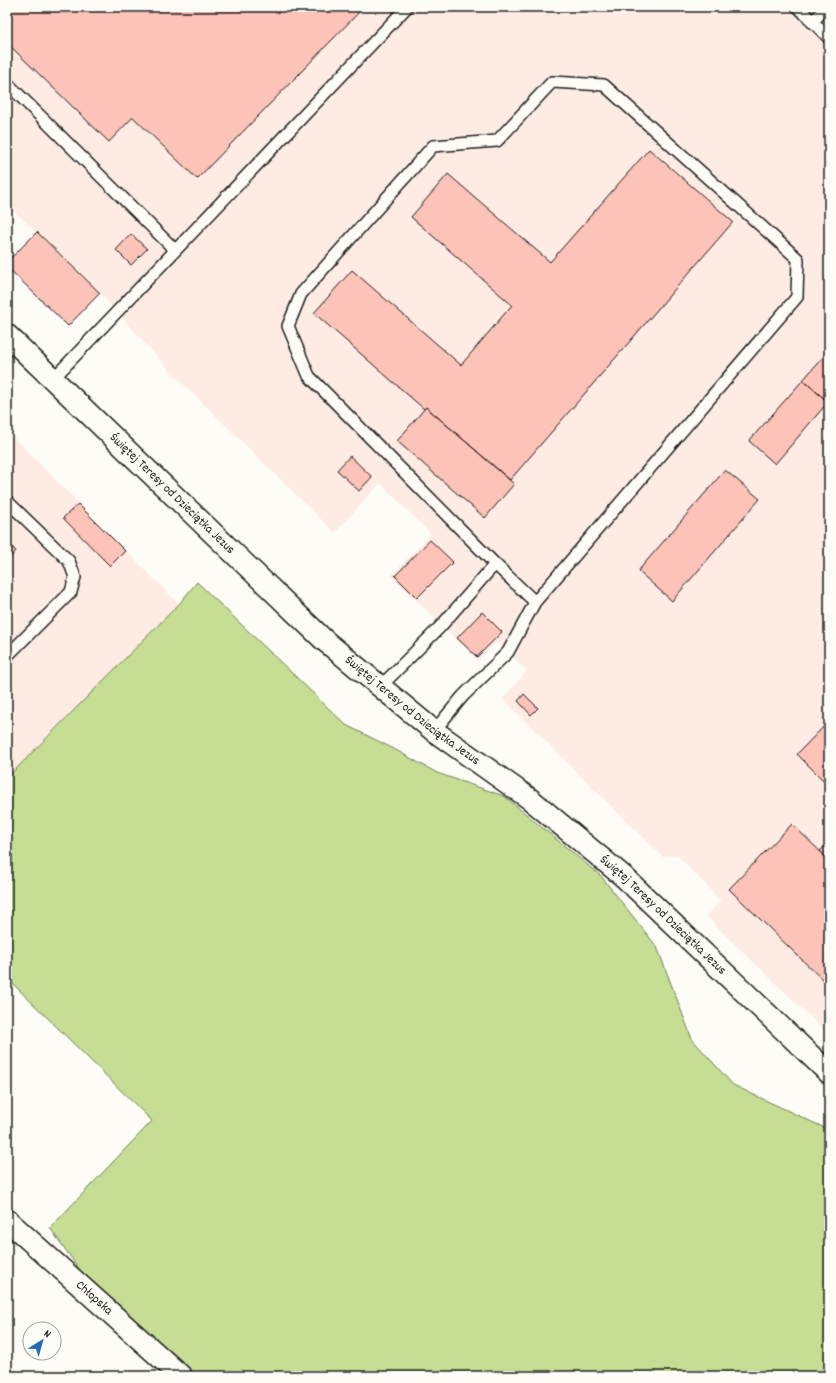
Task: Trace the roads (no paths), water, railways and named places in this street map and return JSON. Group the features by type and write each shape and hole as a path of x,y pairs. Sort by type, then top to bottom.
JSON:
{"street":[{"name":"Świętej Teresy od Dzieciątka Jezus","path":"7,335 52,380 324,640 434,731 530,799 624,877 829,1073"},
{"name":"Chłopska","path":"7,1220 182,1376"}],"lane":[{"path":"52,380 407,7"},
{"path":"798,7 829,38"},
{"path":"812,22 827,7"},
{"path":"434,731 463,696 508,652 536,602 797,297 798,259 604,85 552,82 497,141 433,146 301,294 288,326 309,376 495,564 536,602"},
{"path":"7,83 175,250"},
{"path":"7,501 69,560 75,577 71,592 7,656"},
{"path":"380,687 441,626 495,564"}]}
